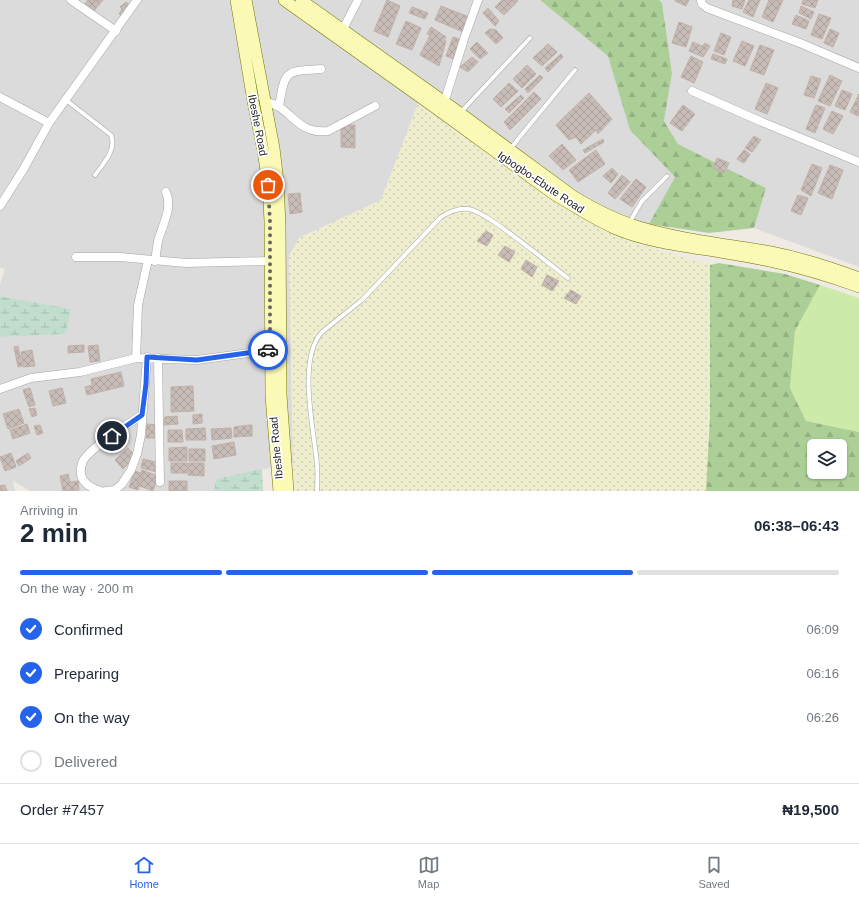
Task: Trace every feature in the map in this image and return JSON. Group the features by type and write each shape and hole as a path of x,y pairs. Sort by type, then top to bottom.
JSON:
{"main road":[{"name":"Ibeshe Road","path":"236,0 253,101 264,150 268,185 271,396 279,491"},
{"name":"Ibeshe Road","path":"246,0 264,102 274,148 278,182 282,395 288,491"},
{"name":"Igbogbo-Ebute Road","path":"284,0 460,113 573,196 592,207 629,223 677,237 772,252 815,262 858,279"},
{"name":"Igbogbo-Ebute Road","path":"301,0 340,35 437,109 552,193 572,206 617,229 669,244 765,259 826,275 858,279"}],"street":[{"path":"71,0 116,31"},
{"path":"0,206 23,170 49,123 137,0"},
{"path":"340,35 358,0"},
{"path":"444,103 478,0"},
{"path":"701,0 702,4 707,8 800,43 859,68"},
{"path":"279,107 282,86 289,74 301,70 322,69"},
{"path":"692,91 859,162"},
{"path":"0,97 49,123"},
{"path":"264,102 276,104 302,126 312,131 320,132 328,131 375,106"},
{"path":"136,358 138,305 167,212 169,202 166,192"},
{"path":"76,257 120,257 186,263 270,261"},
{"path":"0,389 31,378 80,372 136,358 147,357 197,360 270,350"},
{"path":"106,491 115,490 122,484 131,470 137,454 141,435 147,357"},
{"path":"158,358 160,482"},
{"path":"101,491 91,488 83,481 81,472 83,460 99,445 142,415"}],"lane":[{"path":"460,113 530,38"},
{"path":"510,150 575,70"},
{"path":"66,100 111,135 113,140 112,150 95,175"},
{"path":"629,223 642,201 667,176"},
{"path":"317,491 317,464 309,400 310,366 316,340 318,336 329,326 362,300 440,218 446,213 460,209 469,209 481,214 506,230 568,278"}],"shaded area":[{"path":"0,0 540,0 609,56 630,130 675,177 649,224 632,242 602,228 419,101 381,200 299,238 289,256 293,463 216,479 214,491 30,491 13,481 15,491 0,491 0,336 66,334 71,309 0,296 0,284 5,269 0,267"},
{"path":"659,0 859,0 859,267 754,228 766,188 678,144 664,120 672,73 662,3"}],"green space":[{"path":"540,0 659,0 662,3 672,73 664,121 678,144 766,188 754,228 709,233 649,224 675,177 630,130 608,56"},
{"path":"419,101 602,228 632,242 710,265 710,417 706,491 296,491 293,463 289,256 299,238 381,200"},
{"path":"719,263 785,274 820,285 795,331 790,388 806,421 859,432 859,491 706,491 710,417 710,265"},
{"path":"820,285 859,298 859,432 806,421 790,388 795,331"},
{"path":"0,296 71,309 66,334 0,336"},
{"path":"262,469 263,491 214,491 216,479"}],"building":[{"path":"88,0 103,0 93,12 84,5"},
{"path":"387,0 400,6 388,37 374,31"},
{"path":"502,0 518,1 504,15 495,7"},
{"path":"675,0 689,0 686,6"},
{"path":"733,0 745,0 742,9 732,6"},
{"path":"749,0 760,0 753,17 743,12"},
{"path":"769,0 783,0 773,22 762,17"},
{"path":"803,0 818,0 815,8 802,4"},
{"path":"126,2 130,5 122,16 119,14 122,9 120,7"},
{"path":"441,6 469,17 463,32 435,20"},
{"path":"801,6 814,12 811,19 799,13"},
{"path":"412,7 428,13 425,19 409,13"},
{"path":"488,8 499,21 495,26 483,13"},
{"path":"819,14 831,18 822,39 811,35"},
{"path":"796,15 809,21 806,29 792,24"},
{"path":"406,21 421,28 412,50 396,44"},
{"path":"679,22 692,27 686,47 672,43"},
{"path":"431,27 446,37 444,40 446,41 439,66 420,55 430,35 427,34"},
{"path":"490,29 496,30 503,38 496,44 485,33"},
{"path":"830,29 839,33 833,47 824,43"},
{"path":"721,33 731,37 724,55 714,51"},
{"path":"453,37 462,40 454,59 446,56"},
{"path":"742,41 754,46 745,66 733,61"},
{"path":"477,42 488,53 480,59 470,49"},
{"path":"693,42 702,46 705,43 710,46 703,57 689,51"},
{"path":"548,44 557,52 542,66 533,58"},
{"path":"760,45 774,50 764,75 750,70"},
{"path":"429,49 437,53 433,59 426,56"},
{"path":"561,54 563,57 548,72 545,68"},
{"path":"713,54 727,59 725,64 711,59"},
{"path":"691,56 703,62 694,83 681,77"},
{"path":"472,57 478,62 468,72 460,67"},
{"path":"527,65 536,74 522,88 513,79"},
{"path":"540,75 543,78 528,93 525,89"},
{"path":"830,75 842,81 830,106 818,101"},
{"path":"811,76 821,79 814,98 804,95"},
{"path":"509,83 518,91 501,107 493,99"},
{"path":"766,83 778,88 767,114 755,109"},
{"path":"842,90 852,94 845,110 835,106"},
{"path":"534,92 541,99 510,130 504,122"},
{"path":"589,93 612,119 598,134 596,130 581,144 576,137 569,140 556,125"},
{"path":"859,94 859,114 858,116 850,112"},
{"path":"521,95 524,98 509,113 505,109"},
{"path":"683,105 695,114 682,131 670,123"},
{"path":"816,105 825,108 815,133 806,129"},
{"path":"832,111 843,116 833,134 823,129"},
{"path":"341,125 355,125 355,148 341,147"},
{"path":"754,136 761,140 752,152 745,148"},
{"path":"603,139 604,142 585,153 583,150"},
{"path":"562,144 576,160 563,170 549,156"},
{"path":"596,150 605,164 578,182 569,170"},
{"path":"744,150 750,154 744,163 737,159"},
{"path":"717,158 729,163 724,173 713,168"},
{"path":"812,164 822,168 811,196 801,190"},
{"path":"830,165 843,170 832,199 818,193"},
{"path":"612,168 618,174 611,183 603,176"},
{"path":"622,175 630,182 615,199 608,193"},
{"path":"636,179 646,187 632,207 620,199"},
{"path":"300,193 302,212 290,214 288,194"},
{"path":"798,195 808,198 801,215 791,211"},
{"path":"486,231 493,235 487,246 477,241"},
{"path":"505,246 515,252 509,262 498,255"},
{"path":"526,260 537,267 532,277 521,269"},
{"path":"547,275 559,281 552,291 542,285"},
{"path":"571,290 581,296 576,304 564,298"},
{"path":"84,345 84,352 68,353 68,346"},
{"path":"98,345 100,361 90,362 88,346"},
{"path":"18,346 22,366 18,367 14,347"},
{"path":"32,350 35,366 23,367 21,352"},
{"path":"121,372 124,386 87,395 85,387 92,385 91,379"},
{"path":"193,386 194,411 171,412 171,387"},
{"path":"30,388 35,405 29,407 23,390"},
{"path":"62,388 66,403 53,406 49,391"},
{"path":"35,408 37,415 32,417 29,409"},
{"path":"19,409 24,423 8,429 3,414"},
{"path":"202,414 202,423 193,424 193,415"},
{"path":"177,416 178,424 164,425 165,417"},
{"path":"27,424 30,433 13,439 10,430"},
{"path":"147,424 157,425 156,438 146,438"},
{"path":"40,425 43,433 37,435 34,426"},
{"path":"252,425 252,436 234,437 234,427"},
{"path":"205,428 206,440 186,440 186,429"},
{"path":"231,428 232,438 212,440 211,429"},
{"path":"168,430 182,430 183,442 168,442"},
{"path":"234,442 236,455 214,459 212,446"},
{"path":"187,447 187,461 169,461 169,448"},
{"path":"128,448 136,456 123,469 115,460"},
{"path":"189,449 205,449 205,461 189,461"},
{"path":"11,453 16,467 5,471 0,457"},
{"path":"28,453 31,458 19,466 16,461"},
{"path":"143,459 159,463 157,472 141,468"},
{"path":"171,463 187,463 187,473 171,473"},
{"path":"188,463 204,463 204,476 188,475"},
{"path":"142,470 158,476 153,491 137,485"},
{"path":"135,471 144,474 138,490 129,487"},
{"path":"68,474 70,482 78,481 79,490 63,491 60,476"},
{"path":"169,481 187,481 187,491 169,491"},
{"path":"5,485 7,491 0,491 0,486"}],"way so far":[{"path":"268,185 270,222 270,350 268,350"}],"route":[{"path":"112,436 124,426 142,415 146,384 147,357 197,360 268,350"}]}
